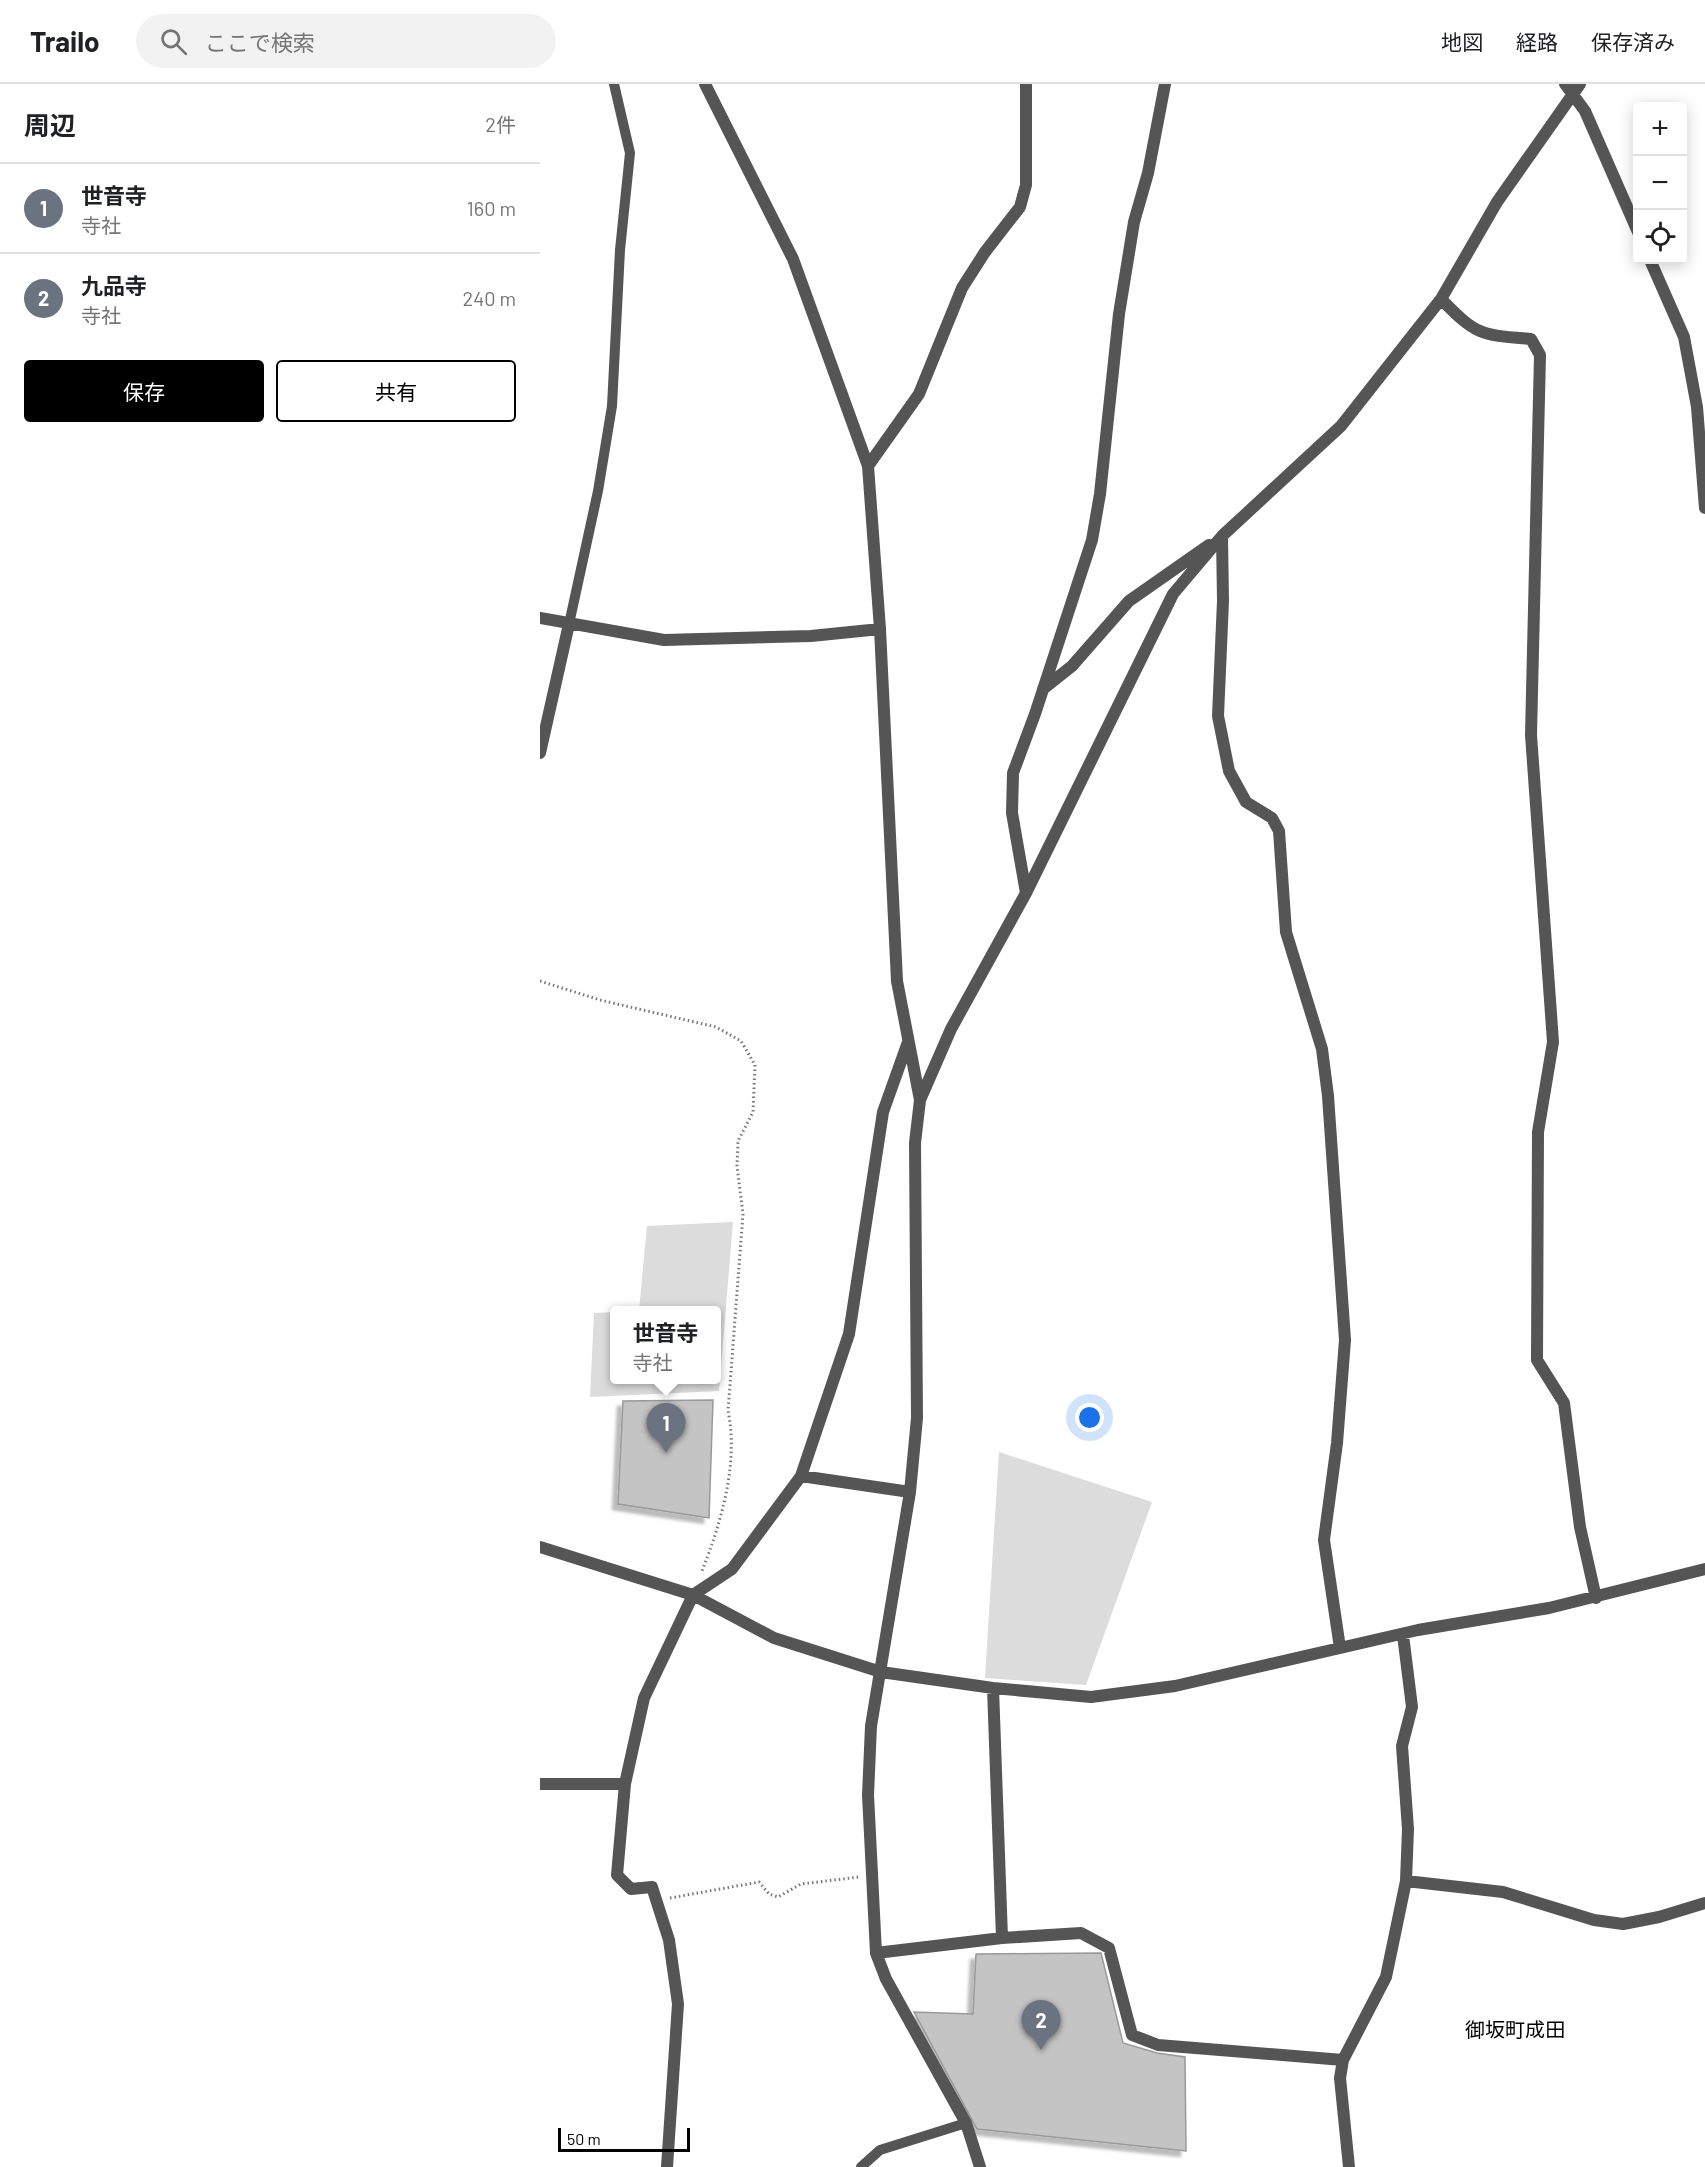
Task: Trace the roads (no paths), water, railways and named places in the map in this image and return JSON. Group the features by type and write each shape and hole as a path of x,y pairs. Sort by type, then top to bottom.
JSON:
{"street":[{"path":"705,84 793,259 867,466 879,629 897,981 920,1100"},
{"path":"867,466 919,394 962,288 985,252 1020,207 1026,185 1026,84"},
{"path":"1026,893 1012,813 1013,773 1092,540 1100,494 1121,303 1134,222 1148,173 1165,84"},
{"path":"980,2167 966,2122 890,1986 876,1953 868,1795 870,1749 910,1492 917,1418 915,1143 920,1100 951,1029 1026,893 1173,594 1222,536 1341,426 1441,299 1497,202 1573,87 1633,221"},
{"path":"1652,264 1684,337 1697,406 1705,508"},
{"path":"1441,299 1472,327 1486,335 1531,339 1540,355 1531,735 1553,1042 1538,1132 1538,1360 1564,1402 1580,1527 1596,1598"},
{"path":"1043,689 1072,666 1129,601 1222,536"},
{"path":"1222,536 1223,601 1218,716 1229,771 1246,802 1272,818 1279,831 1286,932 1322,1049 1328,1096 1345,1340 1337,1443 1324,1540 1340,1648"},
{"path":"540,618 664,640 811,636 879,629"},
{"path":"540,753 569,624"},
{"path":"667,2167 678,2004 669,1940 652,1887 631,1889 617,1875 625,1784 644,1698 693,1594 732,1569 801,1476 849,1334 883,1112 909,1040"},
{"path":"801,1476 910,1492"},
{"path":"540,1547 693,1594 774,1638 881,1672 993,1688 1091,1697 1175,1686 1418,1630 1596,1598 1705,1569"},
{"path":"1348,2167 1340,2079 1344,2060 1386,1977 1406,1881 1408,1829 1402,1746 1412,1707 1403,1635"},
{"path":"993,1688 1002,1938"},
{"path":"540,1784 625,1784"},
{"path":"1406,1881 1503,1892 1594,1920 1623,1924 1659,1917 1705,1903"},
{"path":"876,1953 1002,1938 1081,1933 1109,1948 1132,2035 1158,2045 1344,2060"}],"lane":[{"path":"569,624 598,491 612,406 620,250 630,153 614,84"},
{"path":"861,2167 880,2150 966,2122"}],"place":[{"name":"世音寺","path":"666,1453"},
{"name":"九品寺","path":"1041,2050"}],"district":[{"name":"御坂町成田","path":"1515,2029"}]}
